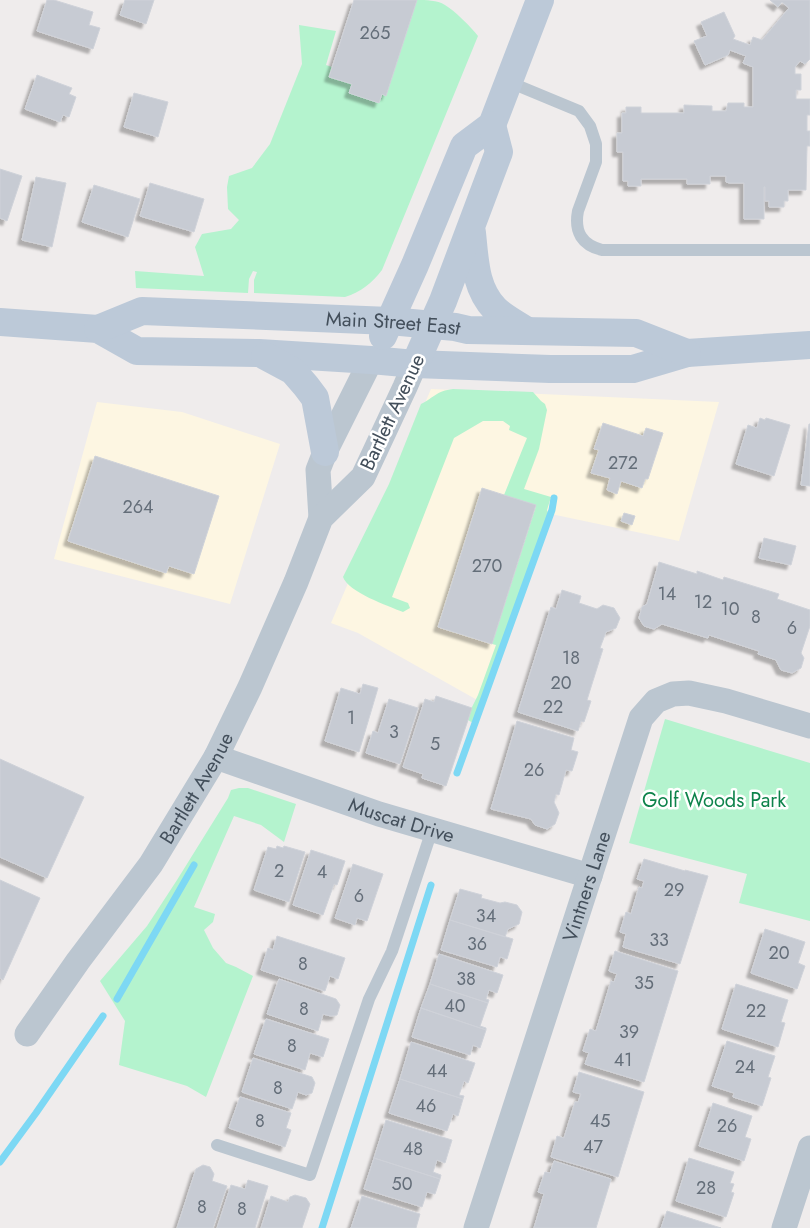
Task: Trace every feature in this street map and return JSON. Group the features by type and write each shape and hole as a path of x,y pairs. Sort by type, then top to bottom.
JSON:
{"main road":[{"path":"492,125 540,0"},
{"name":"Bartlett Avenue","path":"371,360 419,256 464,146 492,125 499,152 443,301 415,364"},
{"path":"472,227 476,271 482,292 496,310 527,331"},
{"name":"Main Street East","path":"98,329 142,311 390,321 468,330 636,333 687,354"},
{"name":"Main Street East","path":"0,322 98,329 137,351 259,354 550,370 633,369 687,354 810,346"},
{"path":"259,354 293,371 315,398 326,452"}],"street":[{"name":"Bartlett Avenue","path":"321,518 318,470 371,360"},
{"name":"Bartlett Avenue","path":"27,1034 151,864 216,757 250,687 296,582 321,518 363,477 415,364"},
{"name":"Vintners Lane","path":"476,1228 641,718 656,701 673,694 688,693 726,701 810,726"},
{"name":"Muscat Drive","path":"216,757 370,811 590,876"},
{"path":"784,1228 810,1148"}],"lane":[{"path":"509,82 579,111 590,126 596,144 596,162 578,211 577,219 581,236 586,243 594,248 602,250 810,250"},
{"path":"217,1145 310,1175 369,999 392,951 432,830"}],"shaded area":[{"path":"431,389 719,402 679,541 551,514 479,701 358,633 331,623"},
{"path":"97,402 182,412 280,444 230,604 54,559"}],"green space":[{"path":"417,0 442,3 463,19 478,36 382,270 374,279 361,290 345,297 254,293 254,280 257,272 253,271 249,279 248,293 136,288 135,271 204,276 195,247 202,234 231,229 239,220 228,209 227,187 229,176 252,168 270,144 302,64 299,25 336,31 326,65 332,67 329,77 352,84 349,93 382,94 386,96"},
{"path":"453,389 533,392 545,404 547,410 539,449 524,489 551,497 547,510 549,515 473,723 468,720 496,645 492,644 536,506 504,495 527,438 509,430 510,426 503,421 483,421 454,438 392,597 408,603 410,608 403,612 369,598 352,588 343,577 389,484 421,404 439,393"},
{"name":"Golf Woods Park","path":"665,719 810,763 810,921 739,903 747,874 629,843"},
{"path":"248,788 296,804 284,842 261,825 234,816 194,907 215,914 213,922 204,930 213,948 226,963 253,976 206,1097 187,1086 119,1065 125,1021 100,981 147,926 228,798 231,790"}],"building":[{"path":"47,0 54,0 93,12 89,25 100,28 93,49 37,31"},
{"path":"125,0 154,0 146,24 120,15"},
{"path":"354,0 417,0 386,96 382,94 379,103 349,93 352,84 329,77"},
{"path":"770,0 810,0 810,59 805,64 800,61 795,67 795,74 801,74 801,90 796,90 796,99 810,99 810,115 807,115 807,131 810,131 810,146 807,146 806,190 788,190 788,201 784,201 784,207 769,207 769,201 765,201 764,187 764,219 744,219 744,183 726,182 726,176 710,176 710,184 687,184 687,179 641,179 641,186 628,186 628,181 623,181 623,152 617,152 617,133 622,133 622,113 626,113 626,107 641,107 641,113 684,113 684,105 712,106 712,111 726,111 728,103 744,103 744,107 753,107 753,67 743,63 746,56 730,50 728,55 705,65 694,41 707,36 701,22 724,12 735,36 733,39 750,45 753,37 762,40 789,8 782,2 778,7"},
{"path":"37,75 72,88 69,94 76,97 69,117 63,115 60,122 25,109"},
{"path":"134,93 168,102 158,137 124,127"},
{"path":"0,169 22,176 7,221 0,218"},
{"path":"36,177 66,183 52,247 22,240"},
{"path":"150,183 204,199 194,232 140,216"},
{"path":"94,185 140,199 128,237 82,222"},
{"path":"760,418 790,425 774,476 736,464 748,425 757,428"},
{"path":"603,423 643,436 646,428 663,433 648,479 645,479 642,488 621,481 617,494 607,490 610,478 591,473 599,450 594,449"},
{"path":"810,424 810,486 801,485"},
{"path":"95,456 219,496 194,574 169,566 166,573 68,541"},
{"path":"482,488 536,505 492,644 438,627"},
{"path":"624,513 635,516 632,525 621,521"},
{"path":"764,538 796,546 791,565 759,558"},
{"path":"659,562 697,574 697,571 723,580 724,577 779,594 777,599 810,610 810,626 801,653 804,658 801,668 792,673 781,670 776,660 758,654 759,651 709,635 708,638 662,624 654,629 644,626 639,618 642,607 647,604"},
{"path":"562,590 581,596 579,603 597,609 603,605 614,608 620,618 616,628 606,632 600,648 603,649 587,700 591,701 584,722 581,721 578,731 518,712 551,607 556,609"},
{"path":"363,684 378,688 359,752 325,741 341,688 360,694"},
{"path":"436,696 472,708 446,786 422,778 423,774 403,767 425,699 434,702"},
{"path":"389,699 418,708 400,764 366,753 373,731 378,733"},
{"path":"517,721 574,738 571,750 578,752 572,771 566,770 559,795 556,794 554,802 559,813 555,824 547,829 535,825 531,819 491,809"},
{"path":"0,759 84,797 47,878 0,857"},
{"path":"277,846 305,852 289,902 254,890 268,847 276,849"},
{"path":"311,850 345,861 337,885 334,884 323,915 293,905"},
{"path":"644,859 708,876 680,964 623,947 626,934 620,932 626,912 631,914 639,887 642,888 644,881 637,879"},
{"path":"353,864 383,874 367,921 357,918 355,925 335,918"},
{"path":"0,880 40,898 3,980 0,978"},
{"path":"460,889 482,895 481,898 517,905 522,912 519,924 508,929 505,937 450,920"},
{"path":"450,920 513,939 507,959 500,957 497,967 441,950"},
{"path":"765,929 805,942 798,963 805,966 797,989 751,973"},
{"path":"277,936 345,958 338,979 330,976 325,991 261,970 268,948 273,950"},
{"path":"615,951 678,971 644,1082 585,1064 589,1053 583,1051 590,1029 596,1031 611,981 614,982 617,974 609,971"},
{"path":"439,954 503,975 497,993 489,990 486,999 489,1000 488,1003 430,984"},
{"path":"279,979 336,999 340,1005 337,1015 323,1014 318,1031 267,1014"},
{"path":"430,984 488,1003 480,1026 486,1028 486,1030 421,1008"},
{"path":"736,984 788,1000 781,1022 785,1023 778,1047 722,1029"},
{"path":"421,1008 486,1030 480,1048 473,1045 470,1055 412,1037"},
{"path":"266,1019 329,1039 323,1057 310,1053 305,1070 254,1054"},
{"path":"727,1041 775,1056 768,1077 771,1078 762,1106 733,1097 734,1093 712,1086"},
{"path":"411,1042 475,1063 468,1083 464,1081 459,1095 464,1096 463,1099 400,1079"},
{"path":"253,1058 312,1077 315,1083 312,1093 306,1095 298,1092 292,1109 242,1092"},
{"path":"579,1072 644,1092 618,1177 551,1157 557,1136 564,1138 575,1102 578,1102 581,1094 573,1092"},
{"path":"400,1079 463,1099 458,1116 453,1114 447,1131 389,1113"},
{"path":"240,1097 291,1113 286,1128 291,1130 285,1147 229,1128"},
{"path":"713,1103 752,1116 745,1137 751,1139 744,1161 699,1146"},
{"path":"386,1120 452,1140 445,1163 437,1160 433,1172 441,1175 440,1179 374,1158"},
{"path":"374,1158 440,1179 435,1194 427,1192 422,1207 364,1189"},
{"path":"689,1158 734,1172 730,1183 734,1184 731,1192 734,1193 726,1217 676,1201"},
{"path":"554,1161 611,1179 596,1228 534,1228 544,1194 538,1192 545,1172 550,1173"},
{"path":"203,1165 210,1167 214,1174 212,1181 227,1186 213,1228 177,1228 196,1169"},
{"path":"248,1180 268,1186 255,1228 217,1228 231,1185 245,1189"},
{"path":"295,1195 306,1198 310,1204 302,1228 261,1228 271,1196 288,1202 290,1197"},
{"path":"362,1196 420,1214 416,1228 351,1228"},
{"path":"667,1211 721,1228 661,1228"}],"waterway":[{"path":"457,773 552,510 554,498"},
{"path":"117,999 194,865"},
{"path":"322,1228 431,885"},
{"path":"0,1162 103,1016"}]}
